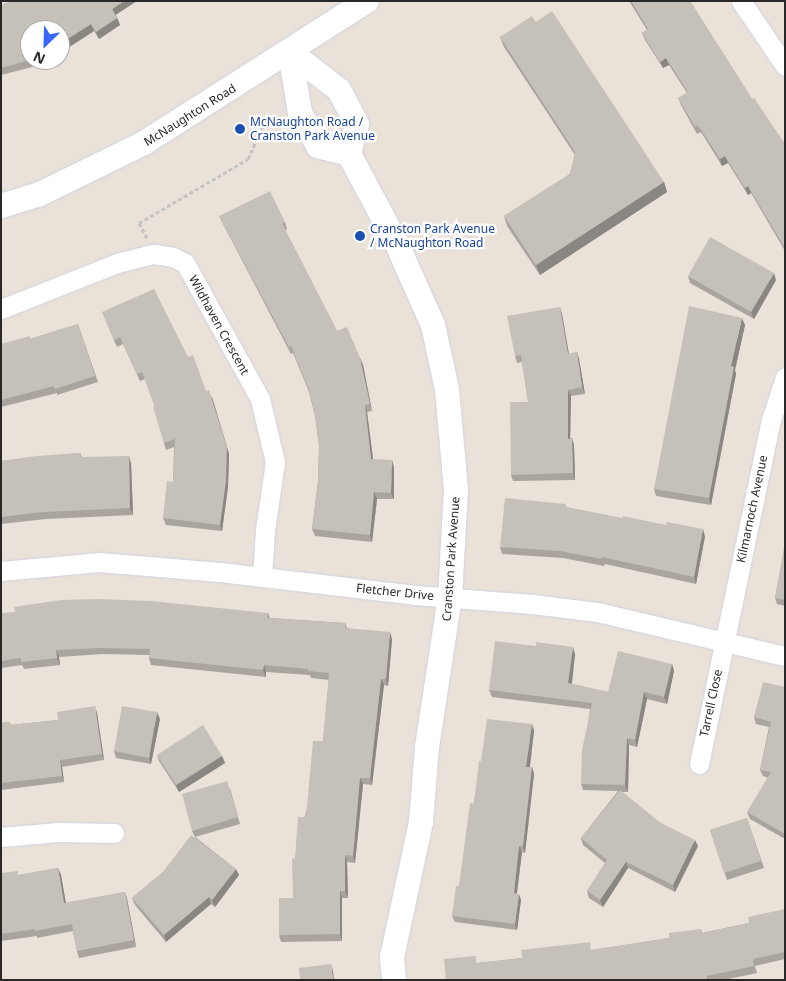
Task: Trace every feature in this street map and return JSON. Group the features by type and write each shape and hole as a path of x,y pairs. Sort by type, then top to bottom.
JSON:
{"street":[{"name":"McNaughton Road","path":"1,206 38,195 106,164 144,144 367,1"},
{"path":"741,1 785,66"},
{"path":"290,52 338,90 357,124 349,154 318,146 300,112 290,52"},
{"name":"Cranston Park Avenue","path":"349,154 396,242 433,325 445,380 456,490 450,597 427,747 420,822 392,956 394,980"},
{"name":"Wildhaven Crescent","path":"1,309 117,262 154,254 172,257 185,263 260,399 275,462 265,530 262,577"},
{"name":"Kilmarnoch Avenue","path":"724,643 770,423 785,377"},
{"name":"Fletcher Drive","path":"1,571 99,562 597,612 785,656"},
{"name":"Tarrell Close","path":"699,764 724,643"},
{"path":"1,837 58,832 114,833"}],"path":[{"path":"154,254 139,223 248,159 262,127"}],"building":[{"path":"11,1 124,1 112,9 117,18 96,32 91,24 70,38 70,20 20,20 20,63 1,68 1,5"},
{"path":"631,1 690,1 752,99 754,98 785,144 785,248 748,186 745,188 725,156 720,159 698,125 695,127 678,98 688,92 666,58 660,62 642,33 648,29"},
{"path":"552,11 664,182 536,265 504,216 570,174 575,152 500,37 532,16 536,22"},
{"path":"270,191 285,222 282,223 337,331 347,327 360,358 370,404 365,405 371,459 392,460 391,493 374,492 370,535 312,529 318,481 319,445 309,390 291,346 289,347 219,216"},
{"path":"710,237 774,273 751,312 688,276"},
{"path":"154,289 188,357 193,355 206,391 209,390 227,447 226,481 220,525 163,518 167,481 173,482 175,439 164,443 153,407 155,407 142,372 137,374 120,337 114,340 102,312"},
{"path":"689,306 742,318 731,366 734,367 709,498 654,489"},
{"path":"560,307 568,354 577,352 582,387 568,390 568,439 572,438 573,473 511,475 510,402 528,402 521,355 515,356 507,316"},
{"path":"78,324 95,376 55,389 54,386 1,400 1,344 30,336 30,339"},
{"path":"80,453 81,457 129,456 130,508 43,512 1,517 1,461"},
{"path":"505,498 565,504 565,507 623,518 623,516 666,525 667,522 703,529 694,577 602,557 602,559 560,551 500,547"},
{"path":"785,547 785,600 775,598"},
{"path":"61,600 151,601 268,613 267,618 345,623 345,628 390,632 386,679 381,679 370,778 360,778 353,856 345,855 345,891 340,891 340,934 279,935 279,898 293,898 292,859 295,858 298,817 306,817 313,741 323,741 329,673 264,665 263,670 149,658 150,649 100,648 56,650 57,658 21,662 21,658 1,661 1,613 15,612 14,607"},
{"path":"495,641 536,646 536,642 573,647 568,683 608,692 618,651 672,664 664,697 644,692 635,740 627,738 625,785 581,784 582,750 592,703 489,690"},
{"path":"763,682 785,687 785,834 747,812 771,772 760,770 771,722 754,717"},
{"path":"95,706 102,754 60,760 62,776 1,783 1,723 9,722 10,725 58,720 57,712"},
{"path":"122,706 157,712 149,758 114,751"},
{"path":"487,719 532,724 526,767 532,767 523,846 519,846 514,893 519,894 515,924 452,916 456,886 459,886 470,803 474,804 479,761 481,761"},
{"path":"203,725 222,756 176,785 157,755"},
{"path":"227,781 238,817 192,831 182,794"},
{"path":"620,790 659,822 695,840 673,885 626,862 600,900 587,891 607,860 581,838"},
{"path":"747,818 761,861 724,873 710,830"},
{"path":"191,835 236,869 212,900 209,897 164,935 132,898 163,872"},
{"path":"58,868 64,903 125,892 134,940 77,951 72,924 35,931 35,929 1,934 1,873 18,871 18,875"},
{"path":"785,909 785,952 753,959 754,966 707,976 707,980 446,980 444,959 476,956 476,963 522,958 521,950 590,942 591,950 669,938 669,933 701,929 701,933 749,923 748,917"},
{"path":"331,964 333,980 300,980 299,968"}],"place":[{"name":"McNaughton Road / Cranston Park Avenue","path":"240,129"},
{"name":"Cranston Park Avenue / McNaughton Road","path":"360,236"}]}
